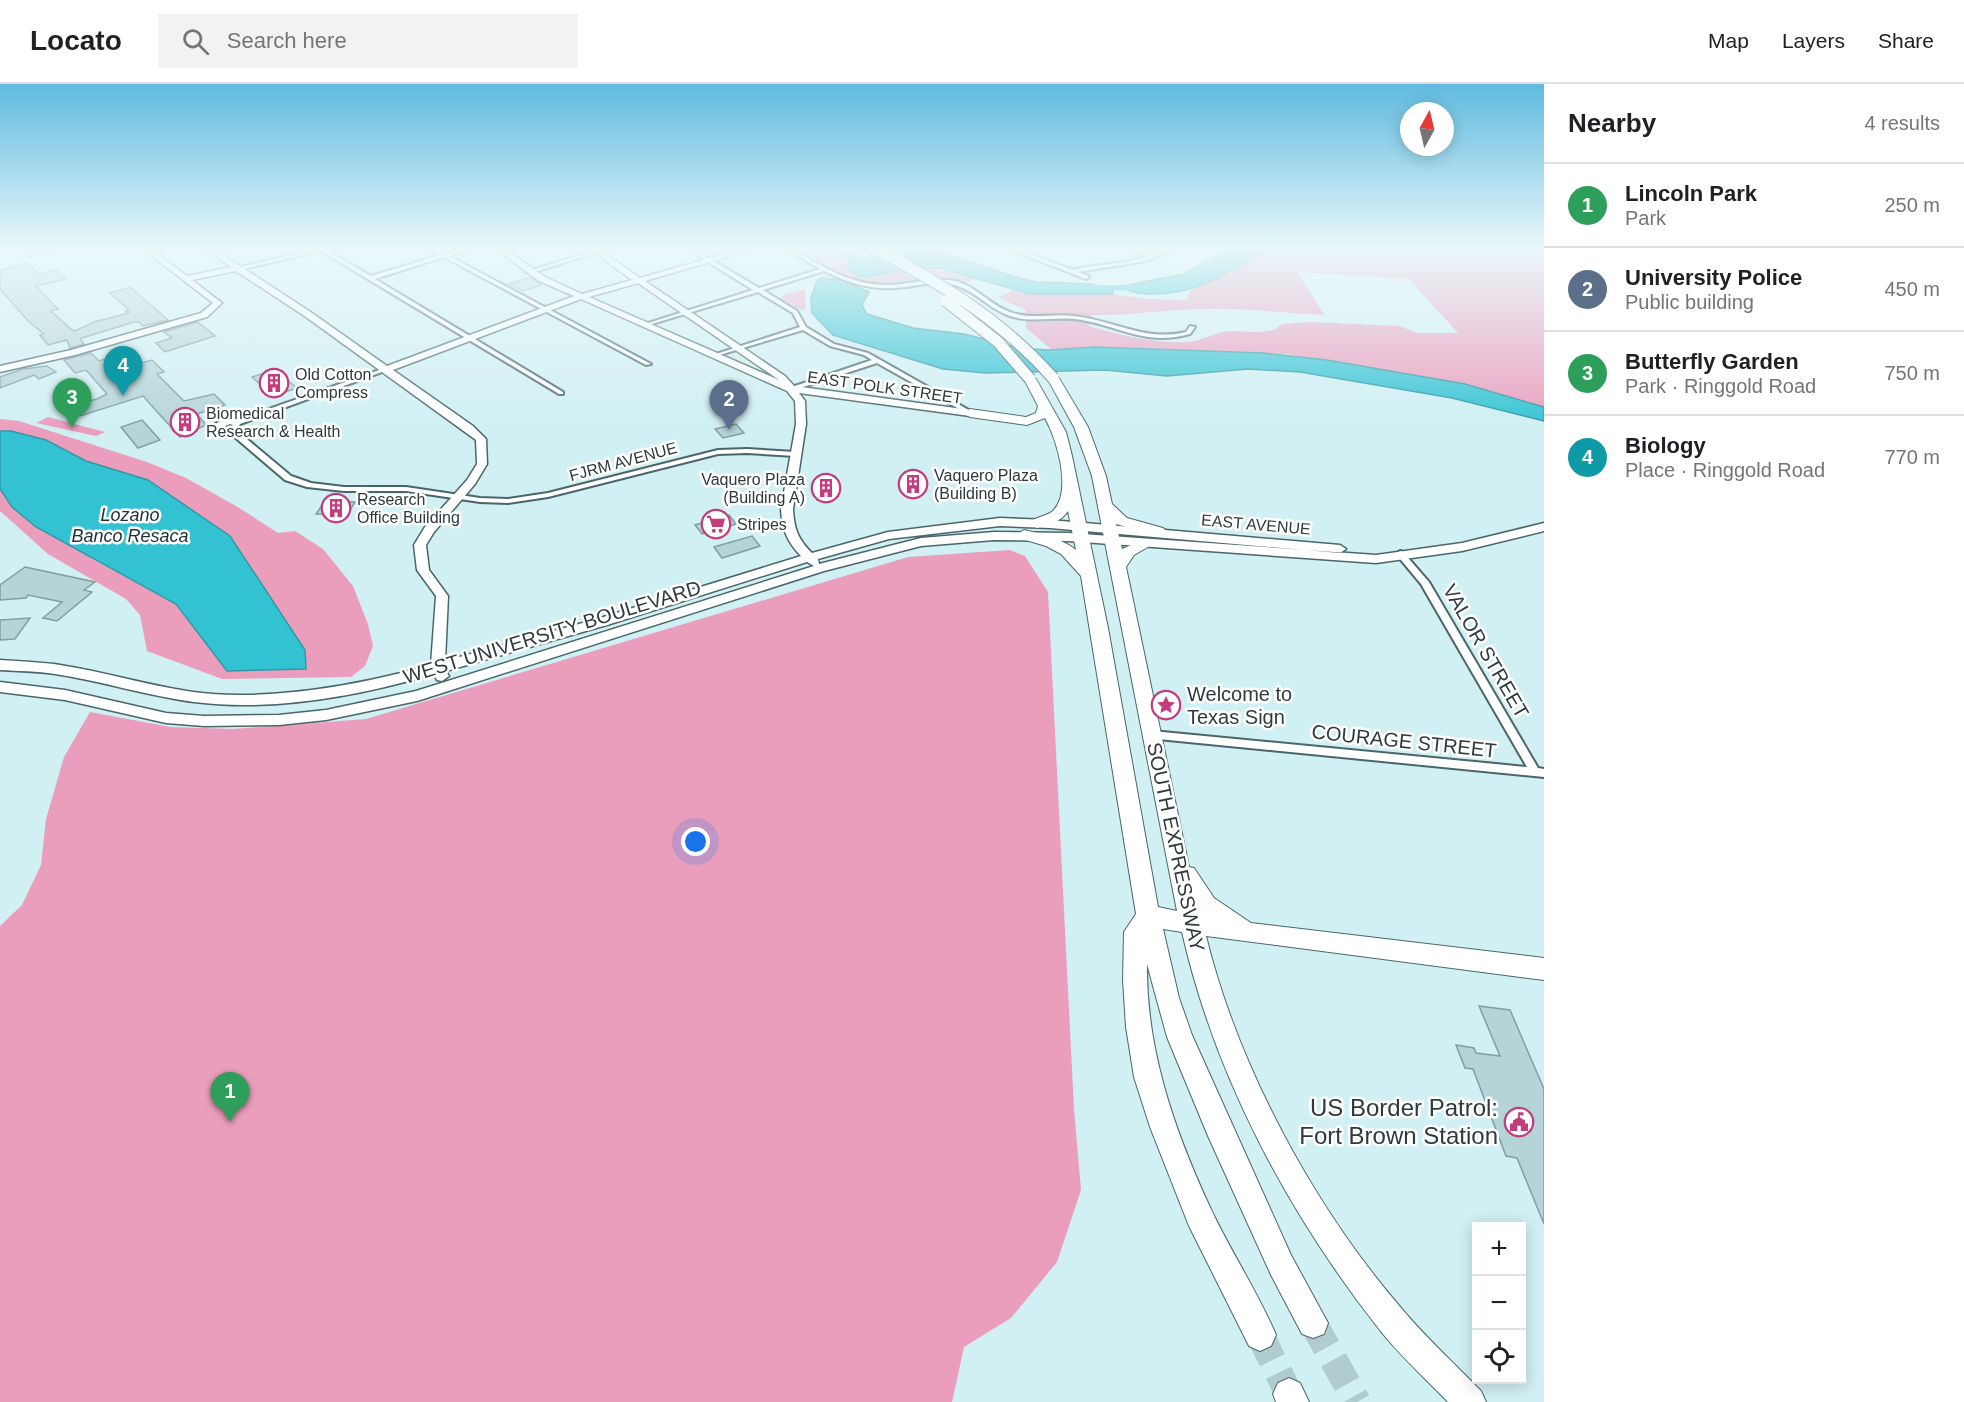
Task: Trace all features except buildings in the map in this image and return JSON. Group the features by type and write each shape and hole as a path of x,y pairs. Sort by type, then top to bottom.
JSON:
{"highway":[{"name":"SOUTH EXPRESSWAY","path":"958,309 998,342 1030,379 1059,432 1091,586 1155,954 1180,1037 1218,1126 1281,1265 1314,1323"},
{"name":"SOUTH EXPRESSWAY","path":"980,309 1020,341 1053,378 1068,401 1092,452 1118,566 1192,925 1203,972 1222,1030 1268,1131 1323,1228 1391,1320 1470,1402"},
{"path":"970,413 1027,421 1042,415 1046,406"},
{"path":"1036,523 1049,520 1064,510 1071,485"},
{"path":"1104,505 1122,520 1158,531"},
{"path":"1024,535 1066,548 1081,565 1091,586"},
{"path":"1118,566 1132,548 1145,544"},
{"path":"1177,855 1191,885 1206,905 1227,921 1249,933"},
{"path":"1260,1335 1199,1216 1163,1127 1148,1077 1139,1027 1135,968 1136,932 1148,916 1249,933 1544,969"}],"street":[{"path":"0,369 109,343 204,315 213,309"},
{"path":"298,309 470,428 481,440 482,464 471,482 429,530 420,545 423,570 442,596 438,669 447,687"},
{"path":"420,309 561,393"},
{"path":"387,369 547,309 648,364"},
{"path":"611,309 791,389 800,401 801,424 787,521 794,543 820,568"},
{"name":"EAST POLK STREET","path":"683,309 782,378 791,389 970,413"},
{"path":"647,325 696,309"},
{"path":"789,309 795,312 804,328 832,345 866,354 970,413"},
{"path":"997,309 1022,318 1081,318 1135,333 1160,336 1183,335 1192,327"},
{"path":"718,355 804,328"},
{"path":"791,389 878,360"},
{"name":"FJRM AVENUE","path":"387,369 233,426 288,478 329,488 406,489 508,501 548,495 717,452 795,454"},
{"name":"WEST UNIVERSITY BOULEVARD","path":"0,665 54,669 194,697 266,699 336,692 382,684 438,669 888,536 1000,522 1036,523 1080,532"},
{"name":"EAST AVENUE","path":"1111,534 1145,544 1376,559 1462,547 1543,528"},
{"name":"EAST AVENUE","path":"1111,534 1158,531 1400,554"},
{"name":"WEST UNIVERSITY BOULEVARD","path":"0,687 65,695 166,718 204,721 279,720 326,715 447,687 820,568 921,542 1080,532 1111,534"},
{"name":"VALOR STREET","path":"1400,554 1425,582 1539,772"},
{"path":"123,708 143,688"},
{"name":"COURAGE STREET","path":"1152,735 1539,772"}],"shaded area":[{"path":"1023,309 1320,309 1324,315 1233,309 1189,309 1092,315 1089,326 1138,338 1177,342 1194,341 1224,332 1264,332 1282,324 1311,322 1400,326 1417,333 1458,333 1436,309 1544,309 1544,407 1465,384 1286,354 1094,347 1051,349 1026,328 1026,310"},
{"path":"48,417 105,432 96,436 36,423"},
{"path":"0,419 19,421 147,462 186,478 278,533 295,531 323,549 353,586 368,624 373,646 365,666 351,677 222,679 147,651 140,615 126,599 48,554 0,511 0,489 12,507 98,562 176,604 227,671 306,668 148,480 86,461 46,440 11,431 0,431"},
{"path":"1010,550 1025,556 1048,592 1074,1109 1081,1190 1057,1262 1011,1318 964,1347 952,1402 0,1402 0,926 22,905 41,865 46,819 64,757 90,712 171,727 233,729 366,719 908,557"}],"water":[{"path":"812,309 864,309 867,314 913,328 964,334 1020,348 1048,350 1094,347 1263,353 1327,360 1465,384 1544,407 1544,421 1452,398 1300,372 1248,369 1167,376 1105,370 985,373 943,369 833,335 812,313"},
{"name":"Lozano Banco Resaca","path":"0,431 11,431 46,440 86,461 148,480 230,536 305,650 306,669 227,671 176,604 36,527 12,507 0,489"}],"tunnel":[{"path":"1313,1323 1357,1402"},
{"path":"1260,1335 1289,1394"}],"place":[{"name":"Old Cotton Compress","path":"274,383"},
{"name":"Biology","path":"123,396"},
{"name":"Biomedical Research & Health","path":"185,422"},
{"name":"Butterfly Garden","path":"72,428"},
{"name":"University Police","path":"729,430"},
{"name":"Vaquero Plaza (Building B)","path":"913,484"},
{"name":"Vaquero Plaza (Building A)","path":"826,488"},
{"name":"Research Office Building","path":"336,508"},
{"name":"Stripes","path":"716,524"},
{"name":"Welcome to Texas Sign","path":"1166,705"},
{"name":"Lincoln Park","path":"230,1122"},
{"name":"US Border Patrol: Fort Brown Station","path":"1519,1122"}]}
